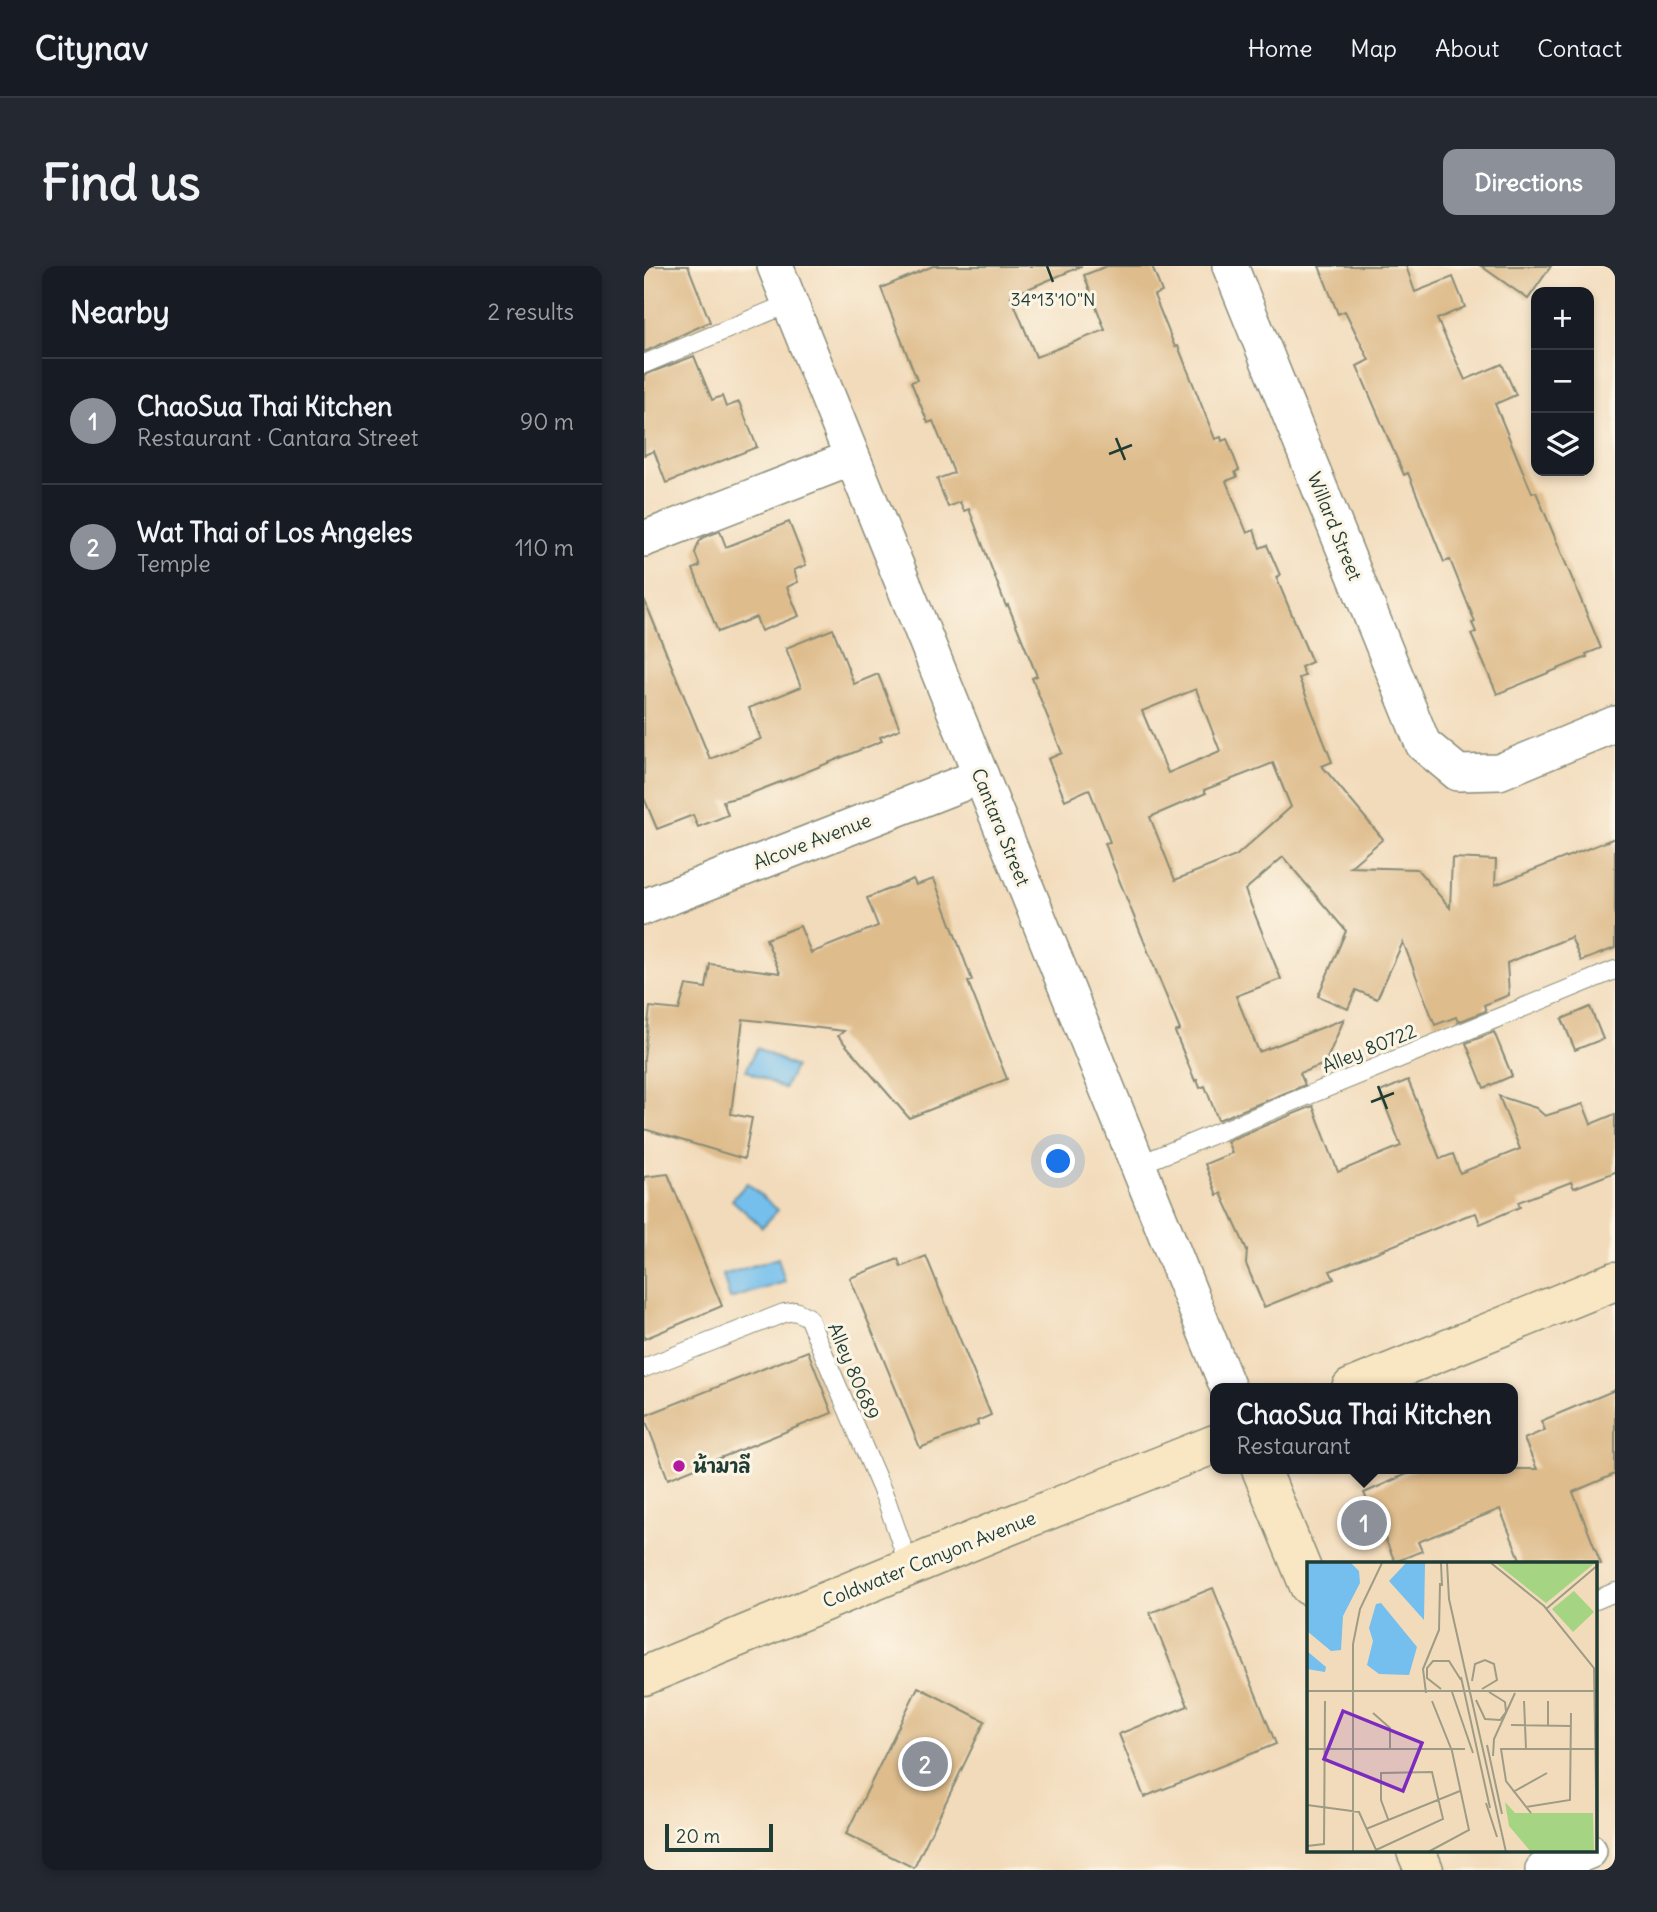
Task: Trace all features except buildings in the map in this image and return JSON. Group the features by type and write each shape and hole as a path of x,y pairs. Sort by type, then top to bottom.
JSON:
{"main road":[{"path":"1363,1383 1615,1281"},
{"name":"Coldwater Canyon Avenue","path":"644,1676 909,1566 1210,1446"},
{"path":"1263,1474 1307,1581"},
{"path":"1417,1853 1424,1870"}],"street":[{"name":"Cantara Street","path":"775,266 1226,1383"},
{"name":"Willard Street","path":"1230,266 1423,744 1458,772 1499,772 1615,724"},
{"path":"644,539 852,458"},
{"name":"Alcove Avenue","path":"644,907 981,776"},
{"path":"1598,1847 1615,1840"},
{"path":"1543,1870 1584,1853"}],"lane":[{"path":"644,364 790,303"},
{"name":"Alley 80722","path":"1139,1165 1615,970"},
{"name":"Alley 80689","path":"644,1368 783,1313 795,1311 808,1317 887,1502 909,1566"},
{"path":"1598,1599 1615,1592"}],"water":[{"path":"757,1048 795,1067 784,1089 746,1070"},
{"path":"747,1183 778,1210 762,1227 732,1200"},
{"path":"778,1258 785,1282 730,1299 723,1275"}],"place":[{"name":"น้ามาลี","path":"679,1466"},
{"name":"ChaoSua Thai Kitchen","path":"1364,1523"},
{"name":"Wat Thai of Los Angeles","path":"925,1764"}]}
